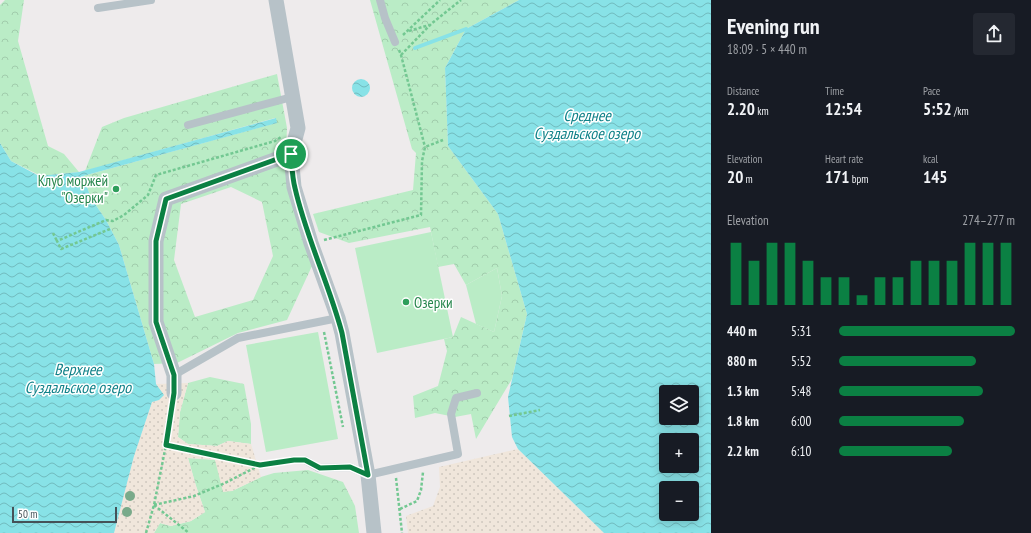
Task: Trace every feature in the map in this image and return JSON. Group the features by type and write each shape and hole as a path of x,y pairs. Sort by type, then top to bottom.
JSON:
{"street":[{"path":"276,0 298,128 291,154 294,187 311,243 342,333 368,475 374,533"},
{"path":"174,393 174,375 156,322 156,241 166,199 291,154"}],"lane":[{"path":"98,8 151,0"},
{"path":"380,0 385,18 395,42"},
{"path":"188,125 292,97"},
{"path":"174,375 238,338 338,318"},
{"path":"294,460 305,460 320,468 350,467 368,475 458,454 451,414 456,398 477,393"}],"path":[{"path":"395,42 440,0"},
{"path":"311,243 420,215 422,161 425,147 401,55 431,24 461,0"},
{"path":"406,32 431,24"},
{"path":"57,241 106,220 113,221 124,215 148,195 156,175 275,141 298,128"},
{"path":"425,147 443,140"},
{"path":"53,233 61,249 110,229"},
{"path":"321,321 344,429"},
{"path":"146,533 154,505 166,445 174,393"},
{"path":"509,416 540,410"},
{"path":"166,445 260,465"},
{"path":"154,505 194,496 225,483 260,465 294,460"},
{"path":"400,510 417,501 424,462"},
{"path":"395,469 402,533"},
{"path":"154,505 189,533"}],"green space":[{"path":"5,0 24,0 18,41 48,146 64,154 79,172 41,176 11,161 0,143 0,5"},
{"path":"370,0 519,0 466,29 445,68 448,146 498,214 527,314 512,379 476,439 471,414 455,417 435,413 415,418 413,396 438,386 447,351 444,339 453,337 461,317 494,332 502,296 497,268 466,285 454,264 438,267 430,227 349,243 319,232 313,214 413,190 416,153 412,149"},
{"path":"277,74 287,128 286,148 312,266 287,320 238,333 177,363 154,364 119,245 106,220 91,198 83,176 276,123 275,118 85,171 102,127 124,118","holes":["231,187 262,202 273,256 253,300 195,317 174,260 181,204"]},
{"name":"Озерки","path":"431,232 453,337 377,353 355,248"},
{"path":"497,268 502,296 494,332 476,324 466,285"},
{"path":"318,332 338,439 266,452 246,345"},
{"path":"210,377 244,384 251,424 251,444 228,441 217,446 188,444 178,437 180,412 188,383"},
{"path":"188,458 215,460 232,491 261,477 274,473 308,470 343,482 355,506 359,533 154,533 160,523 171,526 191,521 205,512"}],"sand":[{"path":"188,383 180,412 178,437 188,444 217,446 228,441 251,444 261,477 232,491 223,492 215,460 188,458 205,512 191,521 171,526 160,523 154,533 114,533 134,456 152,402 159,400 156,384"},
{"path":"518,449 604,533 408,533 406,516 433,506 440,487 439,467"}],"water":[{"name":"Среднее Суздальское озеро","path":"519,0 711,0 711,533 604,533 518,449 512,437 508,397 527,314 498,214 448,146 445,68 466,29"},
{"path":"361,79 367,82 370,88 367,94 361,97 355,94 352,88 355,82"},
{"name":"Верхнее Суздальское озеро","path":"276,118 277,123 83,176 91,198 106,220 119,245 154,364 156,384 164,395 159,400 152,402 134,456 114,533 0,533 0,143 11,161 39,176 79,172"}],"waterway":[{"path":"415,48 466,29"}],"place":[{"name":"Клуб моржей \"Озерки\"","path":"116,189"},
{"name":"Озерки","path":"406,302"}],"route":[{"path":"291,154 294,187 311,243 342,333 368,475 350,467 320,468 305,460 294,460 260,465 166,445 174,393 174,375 156,322 156,241 166,199 291,154"}]}
